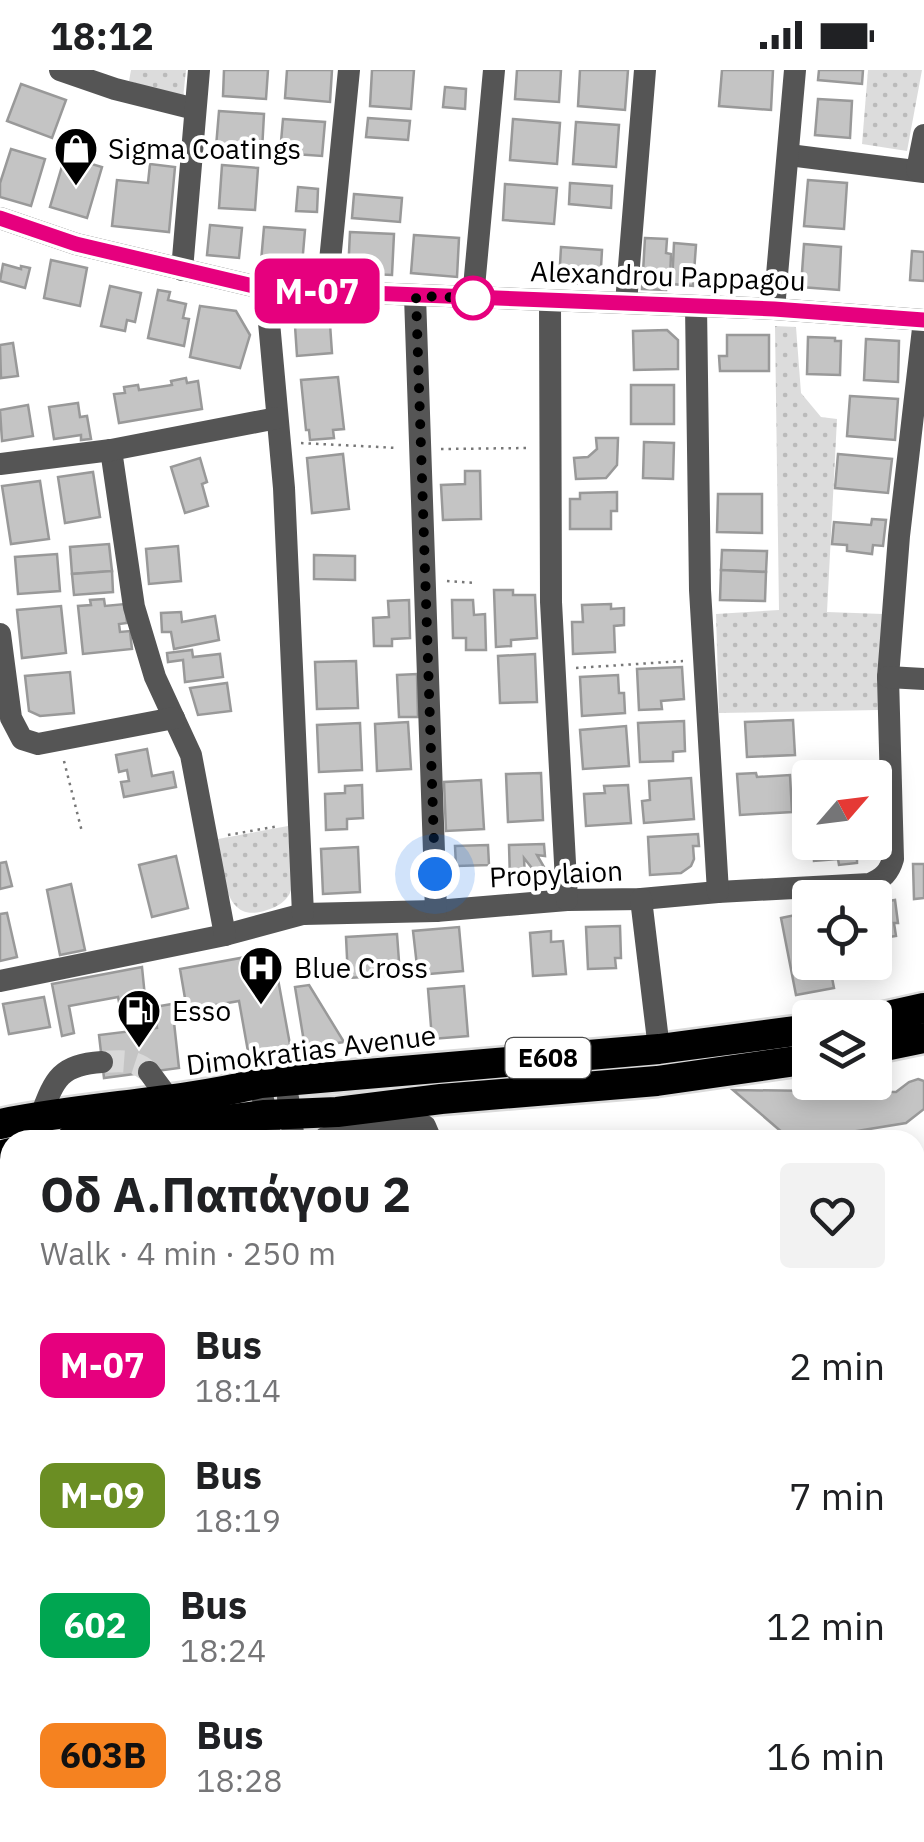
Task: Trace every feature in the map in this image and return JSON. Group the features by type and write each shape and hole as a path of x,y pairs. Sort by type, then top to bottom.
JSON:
{"highway":[{"path":"892,1015 924,1008"},
{"name":"Dimokratias Avenue","path":"0,1124 41,1115 215,1094 273,1081 659,1049 792,1032"},
{"path":"892,1045 924,1038"},
{"name":"E608","path":"232,1130 280,1127 337,1112 657,1081 792,1062"}],"street":[{"path":"60,70 117,80 195,109"},
{"path":"182,270 199,70"},
{"path":"327,292 349,70"},
{"path":"473,298 494,70"},
{"path":"626,303 645,70"},
{"path":"774,309 796,70"},
{"path":"790,155 921,171 924,135"},
{"name":"Alexandrou Pappagou","path":"0,218 76,244 266,289 774,309 924,320"},
{"path":"266,289 284,488 303,914"},
{"path":"416,296 436,911"},
{"path":"550,300 551,582 568,900"},
{"path":"696,306 700,590 718,892"},
{"path":"924,320 888,677 924,679"},
{"path":"0,464 111,450 277,418"},
{"path":"111,450 134,607 144,645 192,756 224,935"},
{"path":"0,634 11,718 22,739 38,744 174,718"},
{"name":"Propylaion","path":"0,981 224,935 303,914 436,911 870,884 890,871 894,843 888,677"},
{"path":"641,899 659,1049"},
{"path":"41,1115 58,1077 68,1068 102,1062"},
{"path":"149,1072 169,1099"},
{"path":"273,1081 280,1127"},
{"path":"392,1130 426,1126 427,1130"}],"path":[{"path":"426,579 476,583"},
{"path":"555,670 704,660"},
{"path":"59,740 82,832"},
{"path":"206,838 299,823"}],"shaded area":[{"path":"131,70 186,70 183,98 129,81"},
{"path":"868,70 922,70 907,151 862,144"},
{"path":"775,326 796,327 801,393 821,417 837,419 827,612 883,614 878,710 719,713 716,614 779,610"},
{"path":"288,826 290,894 267,910 241,910 228,892 218,839"}],"building":[{"path":"224,70 268,70 266,99 223,96"},
{"path":"287,70 332,70 330,102 285,98"},
{"path":"372,70 414,70 411,109 370,106"},
{"path":"517,70 561,70 559,102 515,99"},
{"path":"580,70 628,70 625,110 578,106"},
{"path":"722,70 773,70 771,110 719,106"},
{"path":"819,70 863,70 862,84 818,80"},
{"path":"21,84 66,100 52,138 7,121"},
{"path":"445,87 466,89 465,109 443,107"},
{"path":"818,99 852,101 850,138 815,135"},
{"path":"219,111 264,114 262,151 216,147"},
{"path":"368,118 410,121 408,140 366,137"},
{"path":"283,119 325,122 322,156 280,153"},
{"path":"513,119 560,123 557,164 510,160"},
{"path":"576,122 619,125 616,167 573,164"},
{"path":"11,149 45,159 31,206 0,197 0,183"},
{"name":"Sigma Coatings","path":"65,156 102,167 87,218 50,207"},
{"path":"150,164 175,167 169,232 112,226 117,180 148,183"},
{"path":"222,165 258,168 255,210 219,208"},
{"path":"808,180 847,183 844,229 804,226"},
{"path":"570,183 612,186 611,208 569,204"},
{"path":"505,184 557,188 554,224 503,220"},
{"path":"298,187 318,189 317,212 296,211"},
{"path":"354,194 402,198 400,222 352,218"},
{"path":"210,225 242,228 239,258 207,255"},
{"path":"264,227 305,230 302,265 261,262"},
{"path":"350,232 394,234 392,275 348,273"},
{"path":"414,235 459,238 457,277 411,273"},
{"path":"645,238 667,239 666,253 671,254 666,290 642,289"},
{"path":"674,243 696,245 693,286 672,284"},
{"path":"804,244 841,247 839,290 801,287"},
{"path":"561,247 602,250 600,285 559,282"},
{"path":"912,251 924,252 924,281 910,280"},
{"path":"51,260 87,268 80,306 44,298"},
{"path":"3,264 30,268 25,288 0,281"},
{"path":"110,286 141,293 135,322 127,320 125,331 101,326"},
{"path":"158,290 170,292 168,300 186,304 183,318 189,319 184,346 148,338"},
{"path":"200,306 236,311 250,335 240,368 190,357"},
{"path":"330,324 332,353 297,356 295,326"},
{"path":"667,330 678,340 678,369 634,370 633,331"},
{"path":"727,335 769,335 769,371 720,371 719,356 727,356"},
{"path":"808,337 841,341 840,375 807,374"},
{"path":"866,339 899,341 898,382 864,380"},
{"path":"13,343 18,376 1,378 0,345"},
{"path":"338,377 344,429 333,430 334,438 310,440 301,380"},
{"path":"186,378 187,383 198,381 202,409 119,423 114,394 125,393 124,387 138,385 139,390 172,385 171,381"},
{"path":"631,385 674,385 674,424 631,424"},
{"path":"850,396 898,399 895,440 847,436"},
{"path":"78,403 80,417 87,416 91,439 81,440 81,435 54,439 49,407"},
{"path":"28,405 33,436 2,441 0,410"},
{"path":"596,438 618,438 617,465 606,478 576,479 574,458 588,457 597,449"},
{"path":"644,442 674,443 673,479 643,478"},
{"path":"343,454 349,509 312,513 307,458"},
{"path":"838,454 892,459 888,493 835,488"},
{"path":"200,458 208,506 185,513 171,467"},
{"path":"465,471 480,471 481,519 443,520 441,485 465,484"},
{"path":"93,472 100,517 65,523 58,477"},
{"path":"40,481 49,539 11,544 2,486"},
{"path":"617,492 617,511 611,511 611,529 570,529 570,499 580,499 580,493"},
{"path":"718,494 762,494 762,533 717,532"},
{"path":"872,519 886,520 883,546 873,545 872,554 847,551 847,545 832,544 834,522 871,525"},
{"path":"109,544 112,571 72,574 70,547"},
{"path":"178,546 181,581 149,584 146,549"},
{"path":"722,550 767,551 766,572 721,570"},
{"path":"57,554 60,591 18,594 15,557"},
{"path":"314,555 355,556 355,580 314,579"},
{"path":"721,570 766,572 765,601 720,600"},
{"path":"112,571 113,592 74,595 72,574"},
{"path":"494,590 535,595 537,638 511,640 511,646 496,647"},
{"path":"104,599 105,606 125,604 127,623 119,624 120,632 130,631 132,649 83,654 78,606"},
{"path":"409,600 410,638 392,639 392,646 374,646 373,618 389,617 388,601"},
{"path":"452,600 473,600 474,615 485,614 486,650 466,650 466,638 453,638"},
{"path":"611,604 611,609 624,608 624,625 614,626 615,652 573,654 572,622 583,622 582,605"},
{"path":"61,606 66,653 22,658 17,610"},
{"path":"181,612 182,622 215,616 219,640 174,649 171,632 162,632 161,613"},
{"path":"192,650 193,657 220,654 223,677 185,682 183,660 168,662 167,653"},
{"path":"535,654 537,702 500,703 498,656"},
{"path":"356,661 358,708 317,709 315,662"},
{"path":"682,667 684,699 661,701 662,709 639,710 637,669"},
{"path":"70,672 74,713 40,716 29,711 25,676"},
{"path":"417,674 418,717 399,717 397,675"},
{"path":"618,675 625,713 582,716 580,677"},
{"path":"227,683 231,711 198,715 190,688"},
{"path":"793,720 795,755 747,757 745,722"},
{"path":"684,721 685,751 673,752 673,761 640,762 638,723"},
{"path":"408,722 411,769 377,771 375,724"},
{"path":"360,723 362,770 319,772 317,725"},
{"path":"626,726 629,766 583,769 580,730"},
{"path":"147,749 152,776 173,772 176,787 124,797 121,782 129,781 127,770 119,772 116,755"},
{"path":"541,773 543,820 508,822 506,774"},
{"path":"737,774 790,775 792,812 740,815"},
{"path":"691,778 694,819 644,823 642,801 650,800 649,781"},
{"path":"481,780 484,829 446,831 444,782"},
{"path":"362,785 363,818 347,819 347,829 326,830 325,794 345,793 345,786"},
{"path":"628,785 631,823 586,826 584,794 605,793 604,786"},
{"path":"698,834 699,846 693,846 691,866 681,873 650,875 648,837"},
{"path":"544,844 545,856 537,855 544,867 535,872 524,858 525,879 510,879 509,845"},
{"path":"488,845 489,865 456,866 455,846"},
{"path":"358,847 360,892 323,894 321,849"},
{"path":"176,856 188,908 152,917 139,865"},
{"path":"838,860 857,860 857,863 839,865"},
{"path":"6,862 12,886 0,889 0,863"},
{"path":"913,864 924,864 924,898 914,899"},
{"path":"71,884 85,950 60,955 47,890"},
{"path":"895,900 898,923 894,923 896,936 892,937"},
{"path":"7,913 17,957 0,961 0,914"},
{"path":"792,916 792,974 781,918"},
{"path":"620,926 621,958 615,958 616,968 588,969 586,927"},
{"path":"459,927 463,971 418,975 413,931"},
{"path":"551,931 551,942 563,941 566,974 533,976 530,933"},
{"path":"397,934 400,975 348,978 346,937"},
{"name":"Blue Cross","path":"273,952 291,1050 249,1057 239,1001 187,1010 180,969"},
{"path":"142,967 145,997 119,1002 118,997 69,1006 74,1033 62,1036 52,984"},
{"path":"793,980 832,980 834,988 796,995"},
{"path":"309,985 344,1042 305,1048 295,987"},
{"path":"464,986 468,1036 432,1039 428,989"},
{"path":"44,997 50,1027 9,1034 3,1004"},
{"name":"Esso","path":"172,1004 179,1068 104,1078 99,1035 157,1028 154,1007"},
{"path":"924,1081 924,1109 906,1123 863,1130 779,1130 733,1090 792,1091 792,1100 892,1100 892,1092 909,1082"}],"tunnel":[{"path":"102,1062 133,1063 149,1072"}],"bus line":[{"name":"M-07","path":"0,218 76,244 266,289 774,309 924,320"}],"place":[{"name":"Sigma Coatings","path":"76,187"},
{"name":"Blue Cross","path":"261,1006"},
{"name":"Esso","path":"139,1049"}],"route":[{"path":"435,874 416,296 473,298"}]}
